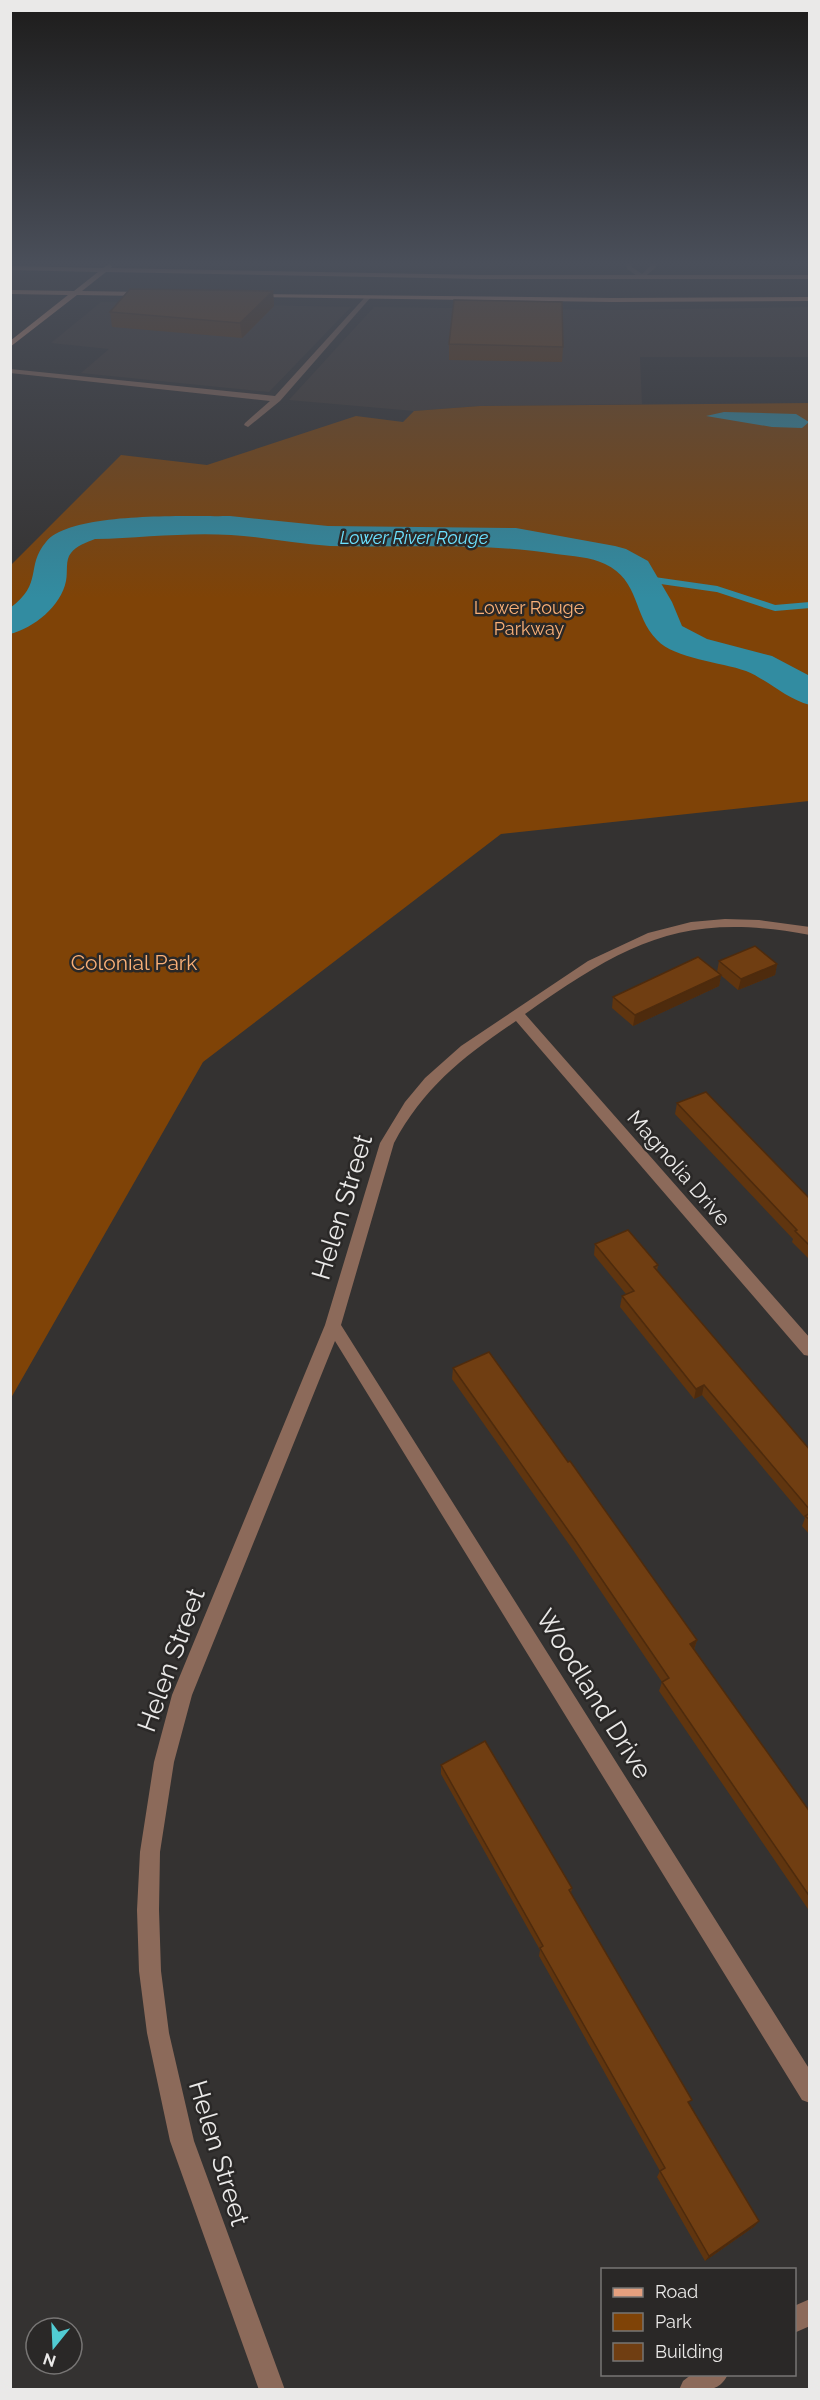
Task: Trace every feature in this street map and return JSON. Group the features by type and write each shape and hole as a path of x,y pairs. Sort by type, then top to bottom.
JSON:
{"street":[{"path":"39,374 277,399"},
{"path":"248,425 277,399 299,374"},
{"name":"Helen Street","path":"272,2390 182,2141 158,2033 150,1971 148,1910 150,1852 164,1762 182,1695 333,1325 379,1164 397,1123 419,1093 473,1043 611,952 666,931 696,925 743,922 810,931"},
{"name":"Magnolia Drive","path":"517,1013 810,1350"},
{"name":"Woodland Drive","path":"333,1325 810,2092"},
{"path":"796,2320 810,2310"},
{"path":"692,2390 712,2376"}],"shaded area":[{"path":"91,374 286,374 269,392"},
{"path":"313,374 641,374 642,404 480,406 414,411 289,400"}],"green space":[{"name":"Lower Rouge Parkway","path":"809,403 809,801 501,834 203,1062 11,1398 11,565 121,455 207,465 356,416 403,422 414,411 480,406"}],"water":[{"path":"724,412 796,414 809,422 802,428 772,427 706,416"}],"building":[{"path":"755,946 777,964 741,979 719,961"},
{"path":"698,957 721,975 635,1015 613,997"},
{"path":"706,1092 810,1199 810,1246 677,1103"},
{"path":"628,1230 658,1265 654,1267 810,1450 810,1510 704,1385 696,1389 622,1296 634,1291 595,1244"},
{"path":"489,1352 568,1462 570,1461 697,1640 690,1644 810,1812 810,1897 662,1682 669,1678 453,1368"},
{"path":"485,1741 572,1888 569,1890 692,2100 688,2102 759,2221 709,2256 660,2171 665,2168 540,1948 543,1946 441,1765"}],"waterway":[{"name":"Lower River Rouge","path":"10,624 32,608 44,593 49,582 52,557 60,545 66,540 95,530 230,525 328,536 516,538 615,556 636,568 655,602 662,622 669,633 676,638 695,646 759,664 795,683 810,694"},
{"path":"640,578 717,589 775,608 810,605"}],"park label":[{"name":"Colonial Park","path":"134,962"}]}
